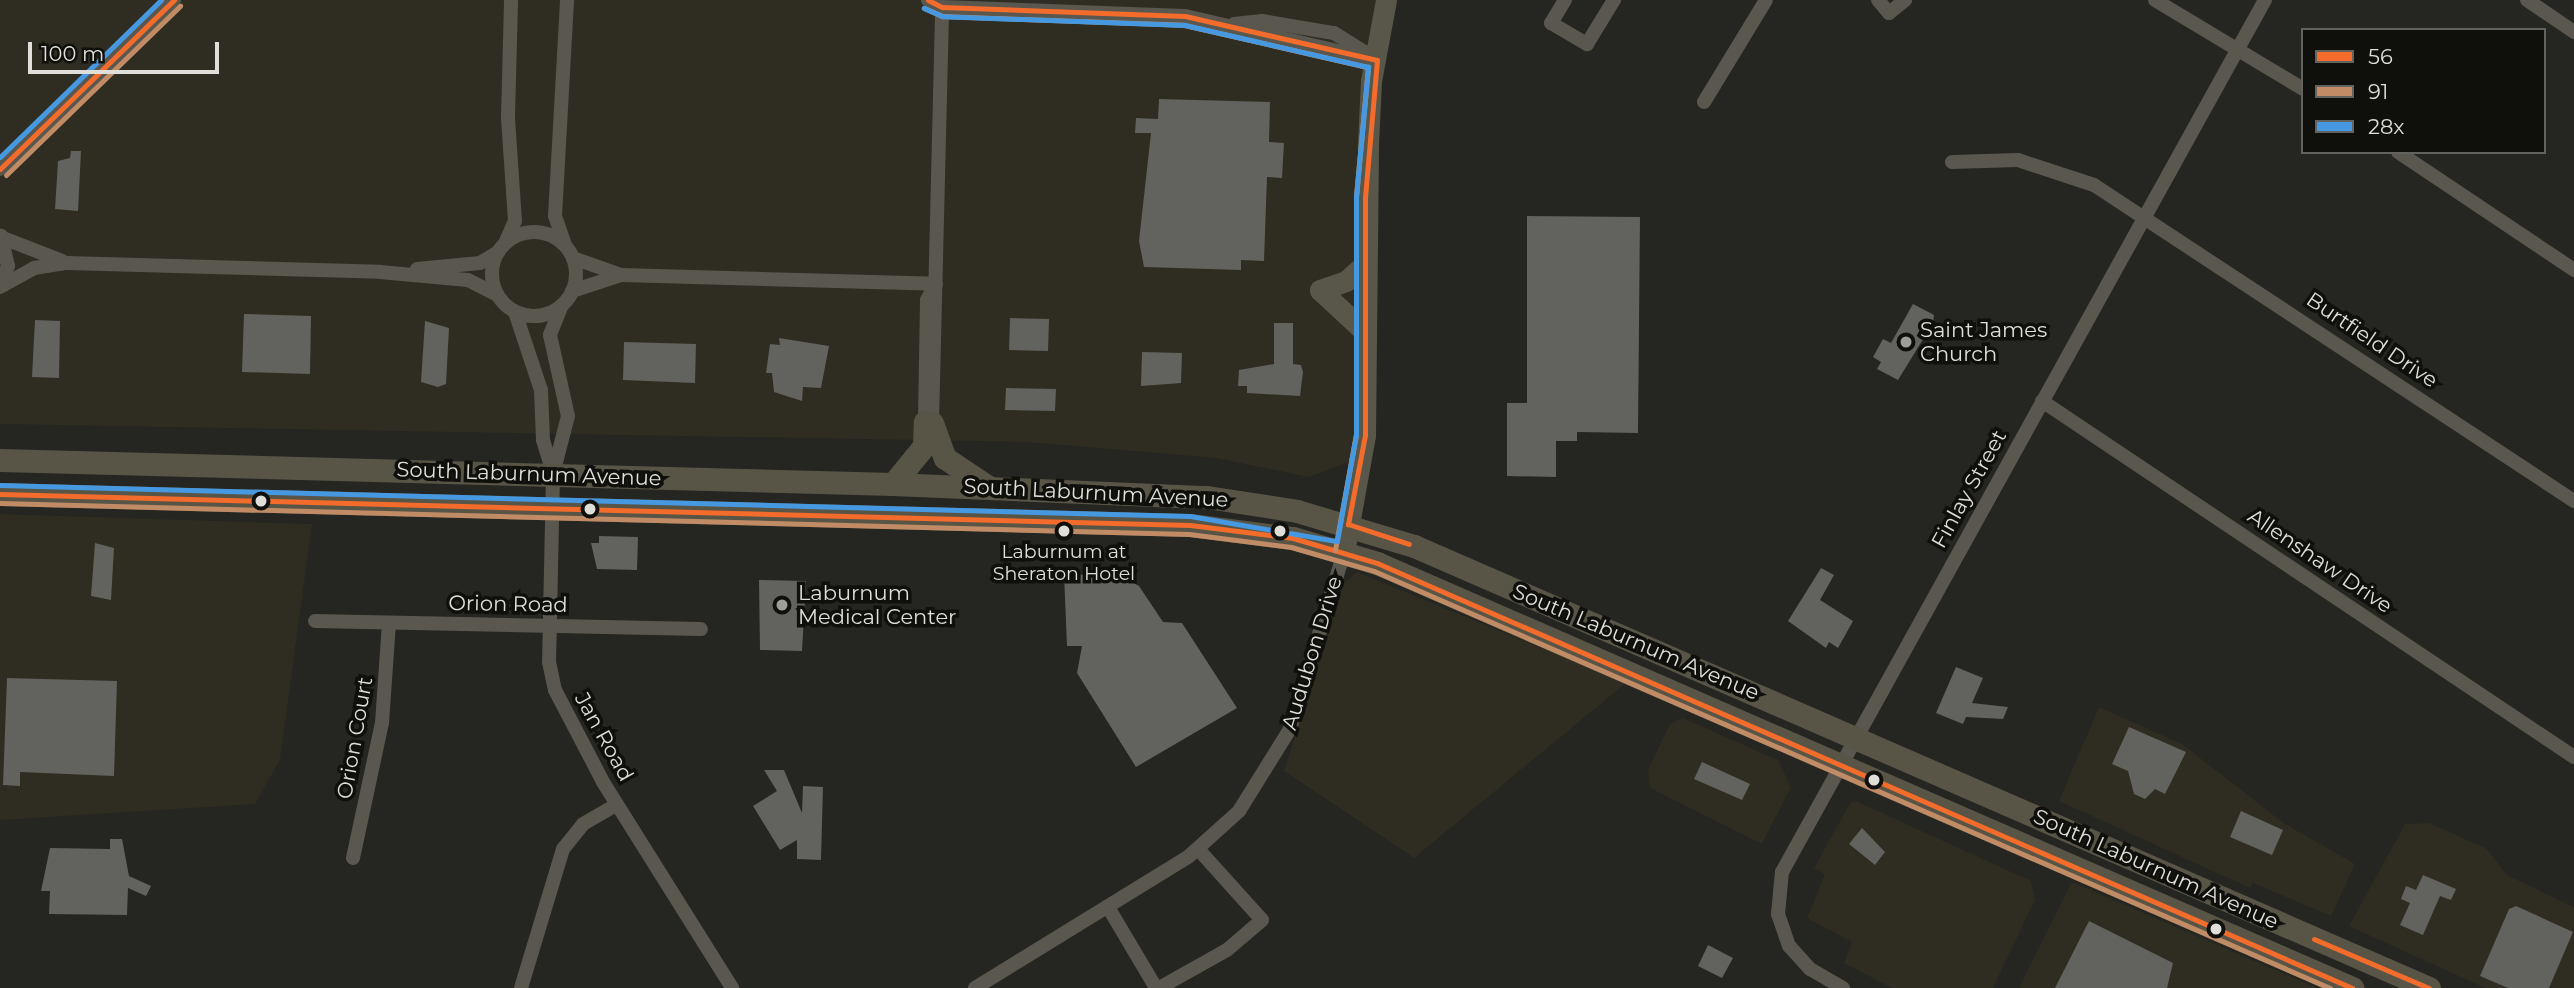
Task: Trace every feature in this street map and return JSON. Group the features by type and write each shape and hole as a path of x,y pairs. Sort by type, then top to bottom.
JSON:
{"main road":[{"path":"893,484 920,455 928,422"},
{"path":"928,422 945,458 990,488"},
{"name":"South Laburnum Avenue","path":"0,460 893,484 1230,499 1348,524 1414,546 2429,988"},
{"name":"South Laburnum Avenue","path":"0,494 553,511 1190,525 1268,534 1344,552 1840,762 2351,988"}],"street":[{"path":"0,169 174,0"},
{"path":"496,294 492,280 501,248 515,220 508,117 511,0"},
{"path":"567,0 555,216 569,252 572,291"},
{"path":"928,0 943,7 1185,16 1222,25 1262,21 1334,33 1377,60"},
{"name":"Audubon Drive","path":"975,988 1198,849 1239,811 1275,760 1344,552 1365,435 1365,264 1371,80 1377,60 1386,0"},
{"path":"1565,0 1551,23 1587,44 1614,0"},
{"path":"1704,102 1766,0"},
{"path":"1878,0 1889,13 1905,0"},
{"path":"2155,0 2239,46 2301,88"},
{"name":"Finlay Street","path":"1843,988 1798,958 1777,906 1782,872 1854,736 2265,0"},
{"path":"2527,0 2574,32"},
{"path":"928,422 936,284 943,7"},
{"path":"2401,154 2574,270"},
{"name":"Burtfield Drive","path":"1952,162 2018,160 2066,171 2145,215 2574,501"},
{"path":"380,272 480,263 501,248 542,233 569,252 621,275"},
{"path":"1,237 67,263"},
{"path":"0,286 8,266 1,237"},
{"path":"0,286 34,268 67,263 380,272 468,280 496,294 515,312 541,390 543,440 554,474"},
{"path":"1365,264 1346,281 1320,290 1365,332"},
{"path":"554,474 568,416 550,335 562,305 572,291 621,275 936,284"},
{"path":"515,312 540,316 562,305"},
{"name":"Allenshaw Drive","path":"2042,401 2574,757"},
{"name":"Jan Road","path":"554,474 551,626 555,690 617,804 732,988"},
{"name":"Orion Road","path":"314,621 701,629"},
{"name":"Orion Court","path":"353,858 382,723 389,623"},
{"path":"520,988 563,849 591,817 617,804"},
{"path":"1108,907 1158,988 1227,950 1262,920 1198,849"}],"shaded area":[{"path":"0,0 1386,0 1377,60 1362,457 1309,477 1216,458 1027,442 0,424"},
{"path":"0,514 312,524 280,760 255,804 0,820"},
{"path":"1357,572 1626,683 1414,858 1284,771 1344,583"},
{"path":"2099,707 2182,744 2285,824 2355,864 2331,916 2253,883 2250,888 2059,801"},
{"path":"1683,718 1778,760 1791,787 1762,844 1650,788 1648,769 1670,724"},
{"path":"1856,801 2031,881 2035,900 1993,988 1892,988 1844,963 1852,942 1807,918 1825,874 1814,868 1850,803"},
{"path":"2429,823 2487,849 2507,875 2574,907 2574,988 2485,988 2349,926 2405,824"},
{"path":"2072,882 2317,988 2019,988"}],"building":[{"path":"1159,99 1270,102 1269,142 1284,143 1282,178 1267,177 1264,261 1241,260 1241,270 1144,267 1139,241 1151,133 1135,133 1136,118 1158,119"},
{"path":"71,151 81,151 78,211 55,209 58,161 70,158"},
{"path":"1527,216 1640,217 1638,433 1577,432 1577,441 1556,441 1556,477 1507,476 1507,403 1527,403"},
{"name":"Saint James Church","path":"1913,304 1934,315 1933,323 1898,380 1877,369 1881,362 1873,357 1883,339 1891,343"},
{"path":"244,314 311,316 310,374 242,372"},
{"path":"1010,318 1049,319 1048,351 1009,350"},
{"path":"35,320 60,321 59,378 32,377"},
{"path":"425,321 449,328 446,384 438,387 421,382"},
{"path":"1274,323 1293,323 1293,364 1301,365 1303,372 1300,396 1247,393 1247,386 1238,386 1239,370 1274,364"},
{"path":"779,338 829,346 821,388 803,387 802,401 774,392 772,373 766,373 770,344 780,345"},
{"path":"624,342 696,344 695,383 623,380"},
{"path":"1142,352 1182,353 1181,383 1141,386"},
{"path":"1006,388 1056,389 1055,411 1005,410"},
{"path":"599,536 638,537 637,570 597,569 591,543 599,543"},
{"path":"95,543 114,548 111,600 91,596"},
{"path":"1821,568 1834,575 1820,600 1853,621 1838,648 1829,642 1826,648 1788,621"},
{"path":"1064,574 1121,576 1139,586 1163,622 1182,623 1237,708 1136,767 1077,673 1082,646 1067,646"},
{"name":"Laburnum Medical Center","path":"759,580 806,581 802,651 760,650"},
{"path":"1956,667 1983,678 1972,703 2008,707 2003,719 1966,717 1963,724 1936,713"},
{"path":"7,678 117,681 114,776 20,772 20,786 3,785"},
{"path":"2129,727 2186,752 2165,794 2155,789 2145,799 2134,794 2128,771 2112,764"},
{"path":"1702,762 1750,784 1742,800 1694,779"},
{"path":"764,770 784,770 802,813 803,786 823,787 821,860 797,859 797,840 780,850 753,806 777,791"},
{"path":"2241,811 2283,830 2272,855 2230,837"},
{"path":"1862,828 1885,852 1875,865 1849,844"},
{"path":"110,839 122,839 129,876 151,886 146,896 128,888 127,915 49,914 50,891 41,891 50,848 110,849"},
{"path":"2423,875 2456,889 2451,900 2440,896 2423,935 2400,925 2410,903 2401,899 2406,886 2416,890"},
{"path":"2516,906 2573,932 2549,988 2508,988 2480,976 2509,909"},
{"path":"2089,921 2173,963 2167,988 2055,988"},
{"path":"1708,945 1733,958 1722,978 1698,966"}],"transit line":[{"name":"28x","path":"0,157 161,0"},
{"name":"56","path":"0,169 174,0"},
{"name":"56","path":"928,0 942,7 1185,16 1377,60 1365,197 1365,435 1348,524 1409,544"},
{"name":"91","path":"6,175 180,6"},
{"name":"91","path":"924,8 942,16 1184,25 1368,67 1356,197 1356,434 1335,550"},
{"name":"28x","path":"0,485 1190,516 1337,541 1356,434 1356,197 1368,67 1184,25 942,16 924,8"},
{"name":"56","path":"0,494 1190,525 1293,538 1377,563 2352,988"},
{"name":"91","path":"0,503 1189,534 1291,547 1374,571 2330,988"},
{"name":"56","path":"2314,939 2429,988"}],"place":[{"name":"Saint James Church","path":"1906,342"},
{"name":"Laburnum at Sheraton Hotel","path":"1064,531"},
{"name":"Laburnum Medical Center","path":"782,605"}]}
